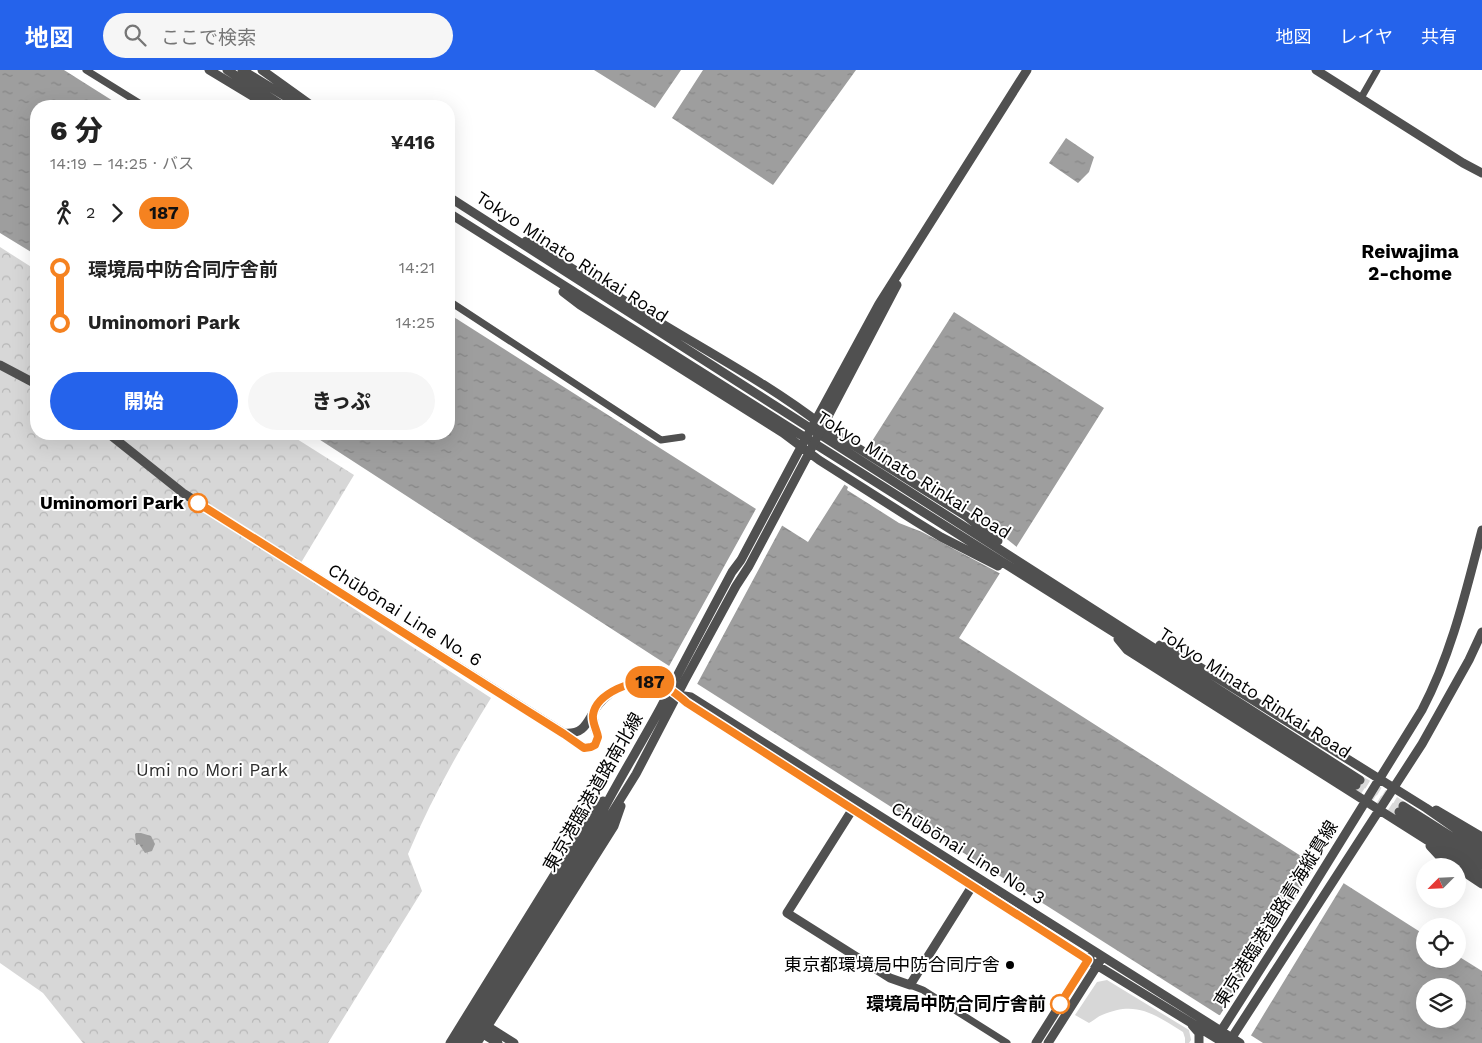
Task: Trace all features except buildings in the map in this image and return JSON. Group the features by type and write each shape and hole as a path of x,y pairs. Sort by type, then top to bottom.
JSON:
{"street":[{"path":"86,70 134,100"},
{"path":"209,70 259,100"},
{"path":"228,70 289,100"},
{"path":"242,70 276,100"},
{"path":"262,70 304,100"},
{"name":"東京港臨港道路南北線","path":"469,1043 625,793 678,694 681,678 732,572 741,560 805,450 841,383 876,326 919,240 1027,70"},
{"path":"1316,70 1463,163 1482,173"},
{"path":"1360,98 1377,70"},
{"path":"1463,163 1482,178"},
{"name":"Tokyo Minato Rinkai Road","path":"455,201 515,241 1034,570 1358,783 1113,633 455,217"},
{"path":"481,218 496,224 565,263 714,354 966,516 1024,564"},
{"path":"506,250 580,305 941,537 1026,578"},
{"path":"455,305 661,440 682,437"},
{"path":"0,365 30,381"},
{"name":"Chūbōnai Line No. 6","path":"117,440 183,493 579,743"},
{"name":"東京港臨港道路青海縦貫線","path":"1225,1040 1302,904 1412,727 1435,685 1450,646 1482,530"},
{"path":"1092,608 1179,654 1426,808 1482,847"},
{"name":"東京港臨港道路青海縦貫線","path":"1225,1040 1422,744 1470,660 1482,632"},
{"path":"1113,633 1128,650 1482,875"},
{"name":"東京港臨港道路南北線","path":"459,1043 596,824 614,787 669,690 681,678"},
{"path":"593,715 598,737 597,742 595,745 584,748 579,743 577,736 606,697 624,686 640,681 655,682 669,690"},
{"name":"Chūbōnai Line No. 3","path":"669,690 691,697 855,806 1091,956 1192,1024 1225,1040"},
{"path":"564,734 579,732"},
{"path":"450,1043 592,814 614,787"},
{"path":"477,1043 614,826 625,793"},
{"path":"855,806 787,913 890,978 923,990 1007,1043"},
{"path":"1426,808 1443,813 1482,837"},
{"path":"1482,856 1401,809 1482,866"},
{"path":"1420,835 1441,858"},
{"path":"1466,873 1482,884"},
{"path":"910,985 975,882"},
{"path":"1036,1043 1091,956"},
{"path":"1048,1043 1100,962"},
{"name":"Chūbōnai Line No. 3","path":"1100,962 1225,1040"},
{"path":"1192,1024 1198,1034 1199,1043"},
{"path":"485,1030 498,1043"},
{"path":"485,1030 514,1043"}],"green space":[{"name":"Umi no Mori Park","path":"0,247 30,266 30,440 299,440 354,475 296,571 491,698 446,774 408,854 422,891 328,1043 83,1043 43,993 0,963"},
{"path":"1107,980 1189,1030 1191,1040 1189,1043 1185,1043 1183,1032 1144,1011 1125,1009 1114,1011 1100,1016 1089,1023 1075,1015 1097,982"}],"water":[{"path":"0,70 64,70 112,100 30,100 30,251 0,233"},
{"path":"594,70 681,70 655,108"},
{"path":"703,70 856,70 773,185 672,118"},
{"path":"1066,138 1094,157 1089,172 1078,183 1049,163"},
{"path":"954,312 1104,408 959,638 1416,929 1416,968 1466,968 1466,961 1482,971 1482,1043 1263,1043 655,657 320,440 455,440 455,318 808,542"},
{"path":"136,833 151,836 155,844 152,851 145,853 139,844 136,845"}],"pier":[{"path":"869,447 982,519 1018,548 1001,574 922,532 899,523 847,490 848,487 842,483 864,448 867,450"},
{"path":"757,507 783,524 696,686 668,668"},
{"path":"1317,863 1345,881 1250,1037 1217,1016 1220,1015"}],"tunnel":[{"path":"1360,780 1403,806"},
{"path":"1356,785 1399,812"}],"bus line":[{"name":"187","path":"198,503 576,743 579,743 584,748 591,747 597,742 598,733 593,722 593,715 599,704 613,691 640,681 655,682 678,694 687,703 822,791 1088,960 1060,1004"}],"place":[{"name":"Uminomori Park","path":"198,503"},
{"name":"東京都環境局中防合同庁舎","path":"1010,965"},
{"name":"環境局中防合同庁舎前","path":"1060,1004"}],"district":[{"name":"Reiwajima 2-chome","path":"1410,262"}]}
